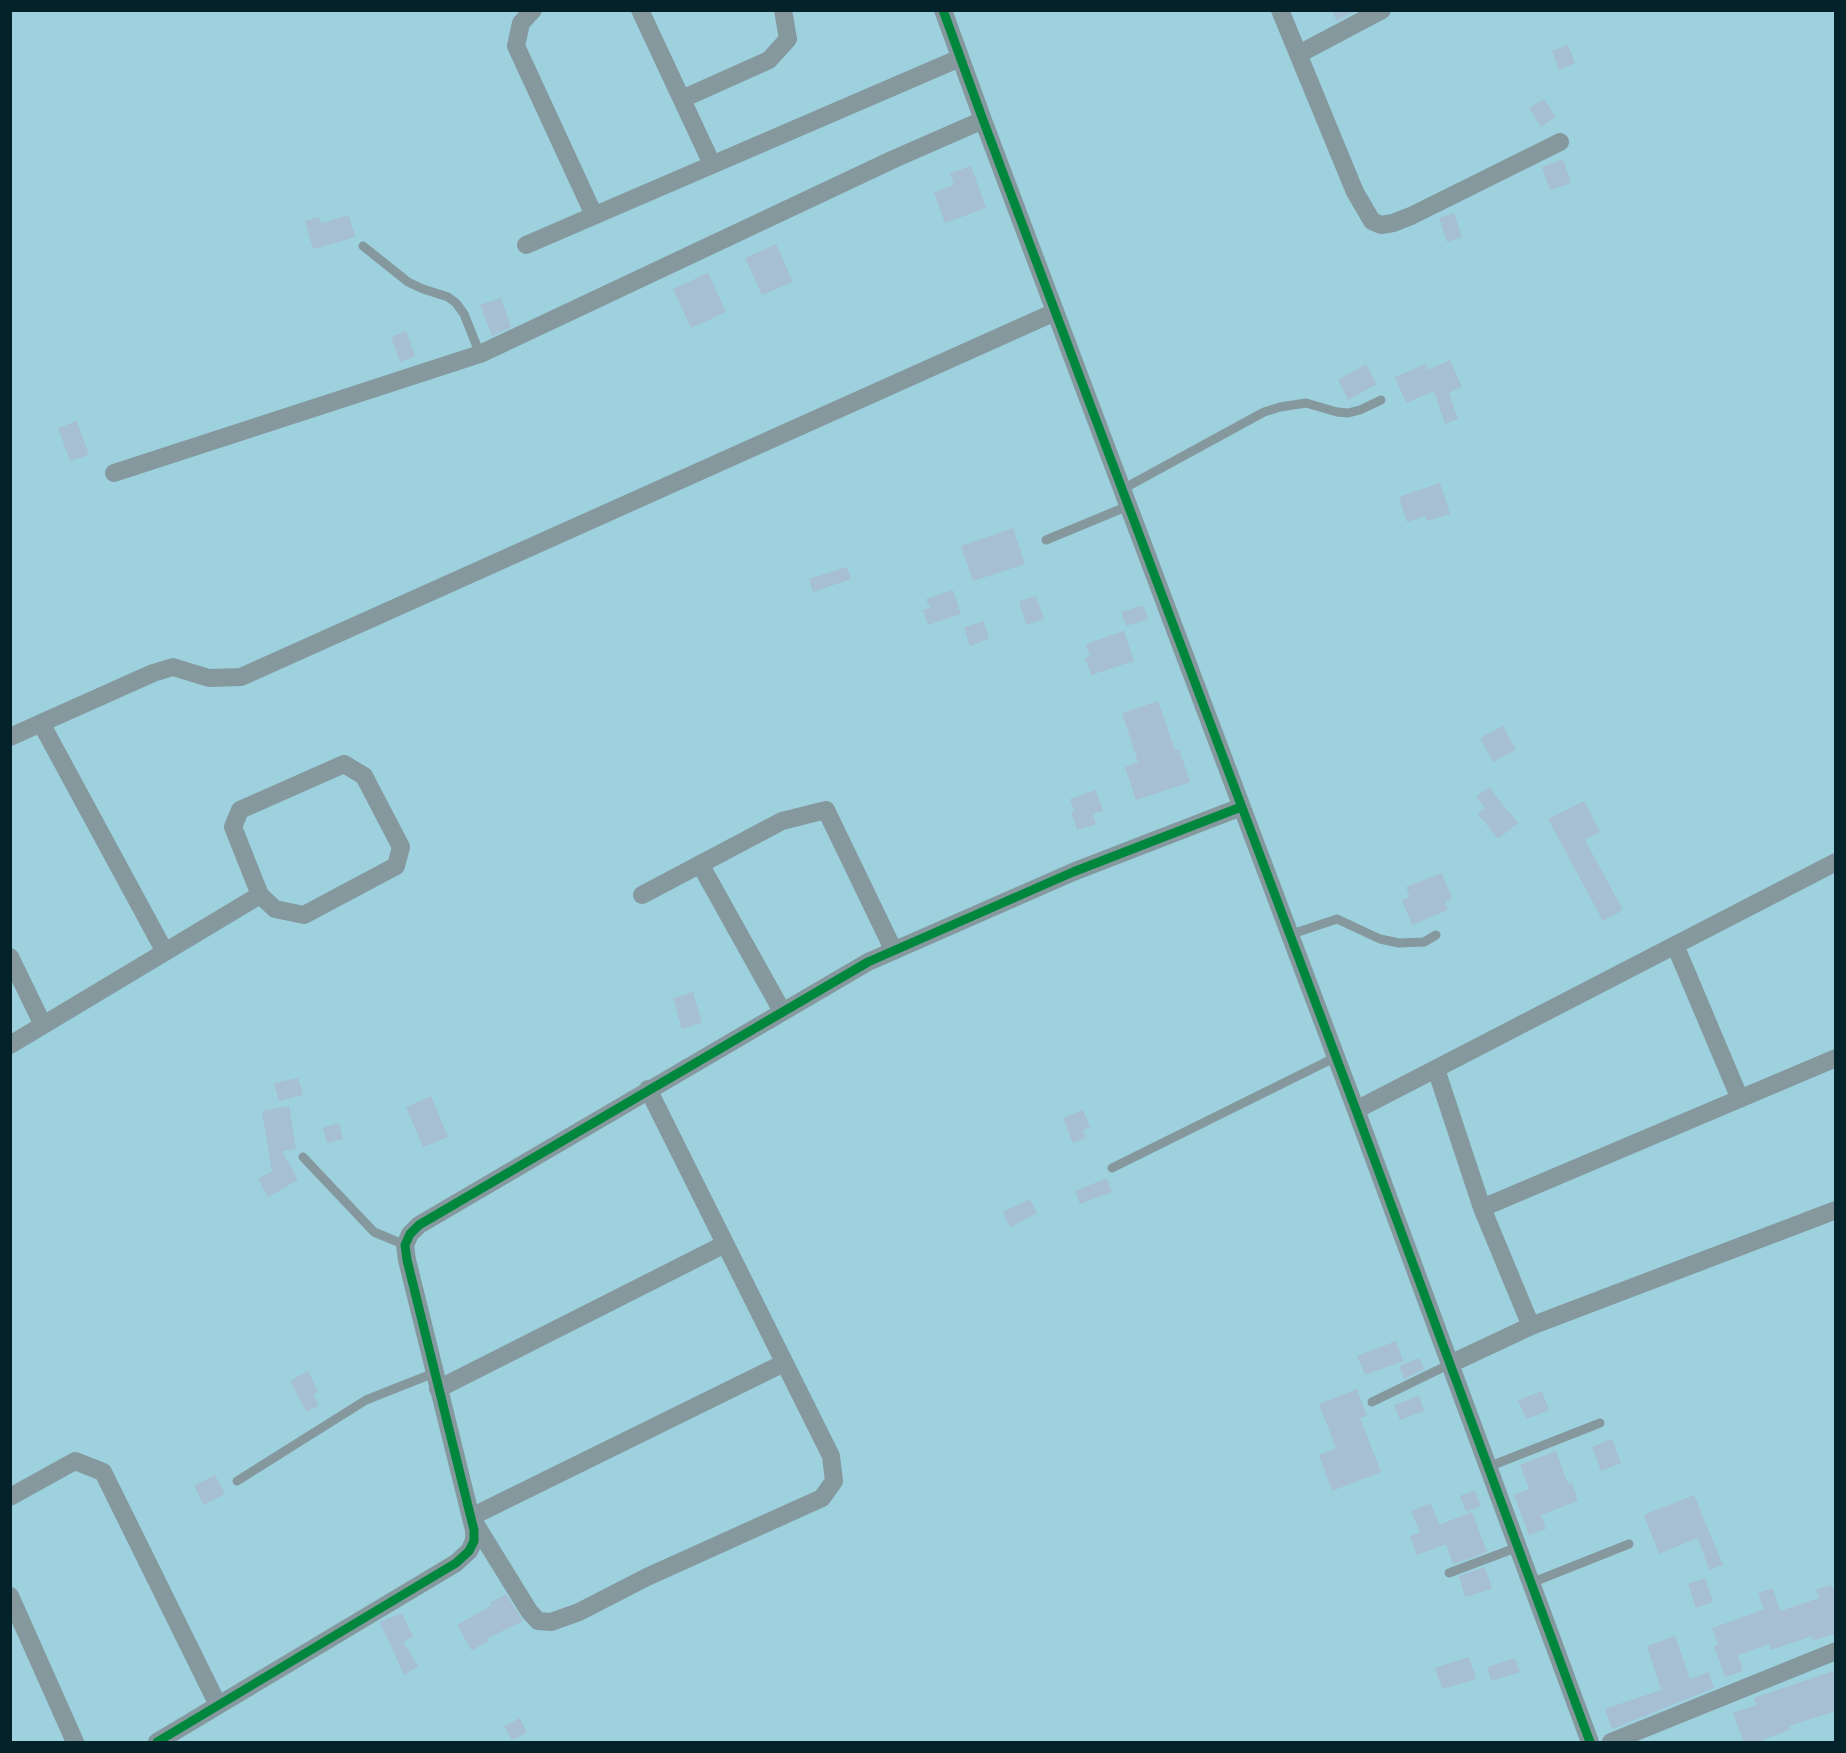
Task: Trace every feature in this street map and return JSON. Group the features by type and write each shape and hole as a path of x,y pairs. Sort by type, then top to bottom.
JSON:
{"street":[{"path":"533,10 521,23 516,46 594,215"},
{"path":"640,10 712,164"},
{"path":"682,99 769,60 788,39 783,10"},
{"path":"943,10 982,120 1356,1110 1590,1743"},
{"path":"1280,10 1355,192 1372,221 1381,225 1411,216 1560,142"},
{"path":"1299,54 1382,10"},
{"path":"526,245 960,58"},
{"path":"114,473 480,354 883,164 982,120"},
{"path":"10,737 153,673 173,667 209,678 241,677 1055,312"},
{"path":"41,723 165,952"},
{"path":"344,764 364,776 401,847 396,866 304,915 275,909 260,895 232,827 240,810 344,764"},
{"path":"157,1743 456,1563 469,1551 474,1541 474,1530 407,1260 405,1245 410,1234 419,1225 868,962 1073,872 1241,807"},
{"path":"642,895 782,821 826,810 894,951"},
{"path":"1356,1110 1836,862"},
{"path":"700,864 782,1011"},
{"path":"10,1044 260,895"},
{"path":"1675,945 1740,1098"},
{"path":"10,957 43,1025"},
{"path":"1482,1208 1836,1058"},
{"path":"1436,1069 1482,1208 1531,1326"},
{"path":"471,1517 529,1611 538,1622 551,1622 579,1612 647,1577 822,1498 834,1481 831,1456 648,1089"},
{"path":"1450,1364 1531,1326 1836,1210"},
{"path":"436,1381 724,1244"},
{"path":"471,1517 784,1364"},
{"path":"10,1497 75,1461 103,1472 218,1705"},
{"path":"10,1596 75,1743"},
{"path":"1611,1743 1836,1651"}],"lane":[{"path":"363,246 408,282 448,297 456,303 464,314 480,354"},
{"path":"1046,540 1124,498 1264,412 1280,406 1306,404 1348,413 1381,400"},
{"path":"1289,935 1337,919 1380,939 1399,943 1424,942 1436,935"},
{"path":"1112,1168 1336,1058"},
{"path":"303,1157 374,1232 405,1245"},
{"path":"1372,1402 1450,1364"},
{"path":"237,1481 366,1400 436,1381"},
{"path":"1488,1467 1600,1423"},
{"path":"1531,1583 1629,1545"},
{"path":"1449,1573 1518,1547"}],"building":[{"path":"1331,10 1357,10 1337,21"},
{"path":"1568,45 1575,63 1559,70 1552,51"},
{"path":"1544,99 1556,117 1541,127 1529,108"},
{"path":"1563,159 1571,183 1550,190 1542,167"},
{"path":"971,166 986,208 945,223 934,192 954,185 950,173"},
{"path":"1454,213 1462,237 1447,242 1439,218"},
{"path":"349,215 355,237 313,249 305,221 319,217 321,223"},
{"path":"776,244 793,282 762,295 745,258"},
{"path":"708,273 726,312 691,328 673,289"},
{"path":"501,298 511,327 492,336 480,305"},
{"path":"406,331 415,356 400,362 391,337"},
{"path":"1450,360 1462,387 1449,393 1458,419 1445,424 1434,391 1406,403 1395,377 1426,364 1428,370"},
{"path":"1366,364 1377,384 1348,400 1338,380"},
{"path":"77,421 89,455 70,461 58,428"},
{"path":"1440,483 1450,514 1427,521 1425,516 1407,522 1399,497"},
{"path":"1013,528 1025,564 973,581 961,546"},
{"path":"847,567 851,579 813,592 809,579"},
{"path":"953,590 961,614 928,625 923,610 930,608 926,599"},
{"path":"1036,596 1044,619 1026,625 1019,601"},
{"path":"1143,605 1148,619 1126,626 1121,612"},
{"path":"984,621 989,639 970,646 964,627"},
{"path":"1124,631 1134,661 1091,675 1085,658 1090,657 1086,644"},
{"path":"1158,701 1175,750 1179,749 1190,782 1136,800 1125,767 1138,762 1122,713"},
{"path":"1503,726 1516,750 1493,762 1480,738"},
{"path":"1489,787 1518,823 1498,839 1478,814 1485,808 1476,797"},
{"path":"1096,790 1103,811 1093,814 1096,824 1077,830 1071,812 1074,811 1070,799"},
{"path":"1584,801 1600,832 1585,840 1623,910 1603,921 1548,819"},
{"path":"1442,873 1452,899 1445,902 1448,910 1412,925 1402,900 1410,897 1406,887"},
{"path":"693,992 702,1023 682,1029 673,998"},
{"path":"298,1078 303,1095 279,1101 274,1083"},
{"path":"431,1096 448,1137 423,1147 406,1107"},
{"path":"289,1106 296,1149 282,1151 298,1180 268,1197 258,1179 272,1171 262,1111"},
{"path":"1083,1110 1090,1127 1083,1130 1086,1138 1073,1143 1063,1118"},
{"path":"339,1123 343,1139 327,1143 323,1128"},
{"path":"1107,1178 1112,1192 1080,1204 1075,1191"},
{"path":"1030,1199 1037,1213 1010,1227 1003,1212"},
{"path":"1396,1341 1403,1361 1365,1375 1357,1356"},
{"path":"1420,1358 1424,1369 1404,1379 1399,1366"},
{"path":"308,1371 318,1392 313,1394 319,1406 307,1412 290,1381"},
{"path":"1357,1389 1367,1416 1360,1418 1381,1472 1332,1491 1319,1455 1336,1448 1319,1404"},
{"path":"1542,1391 1549,1410 1526,1419 1518,1400"},
{"path":"1419,1396 1424,1411 1400,1420 1394,1405"},
{"path":"1612,1439 1621,1463 1601,1471 1592,1447"},
{"path":"1556,1451 1568,1484 1572,1483 1578,1501 1541,1515 1546,1529 1529,1535 1514,1495 1529,1489 1520,1465"},
{"path":"215,1475 225,1494 204,1505 194,1486"},
{"path":"1475,1490 1481,1506 1466,1512 1460,1496"},
{"path":"1694,1495 1723,1565 1709,1570 1698,1538 1659,1554 1644,1515"},
{"path":"1431,1503 1439,1525 1472,1512 1487,1552 1453,1564 1446,1544 1417,1555 1410,1536 1420,1533 1411,1511"},
{"path":"1485,1567 1492,1589 1465,1597 1459,1576"},
{"path":"1705,1578 1713,1602 1696,1608 1688,1584"},
{"path":"1831,1585 1836,1597 1836,1633 1813,1641 1812,1636 1771,1650 1769,1644 1738,1655 1743,1671 1725,1677 1714,1646 1718,1645 1712,1628 1764,1609 1758,1593 1773,1588 1780,1611 1819,1598 1816,1590"},
{"path":"506,1594 523,1621 488,1638 489,1640 472,1651 457,1625 492,1605 490,1603"},
{"path":"402,1613 413,1637 403,1642 418,1666 404,1675 380,1622"},
{"path":"1675,1636 1690,1679 1709,1672 1714,1688 1612,1729 1605,1709 1661,1690 1647,1646"},
{"path":"1469,1657 1476,1679 1442,1689 1435,1668"},
{"path":"1515,1658 1520,1672 1491,1681 1487,1667"},
{"path":"1836,1670 1836,1711 1789,1726 1790,1730 1764,1739 1766,1743 1744,1743 1733,1713 1756,1705 1754,1698"},
{"path":"520,1718 527,1733 512,1740 504,1726"}],"cycle path":[{"path":"943,10 1356,1110 1590,1742"},
{"path":"157,1742 456,1563 469,1551 474,1541 474,1530 407,1260 405,1245 410,1234 419,1225 868,962 1073,872 1241,807"}]}
